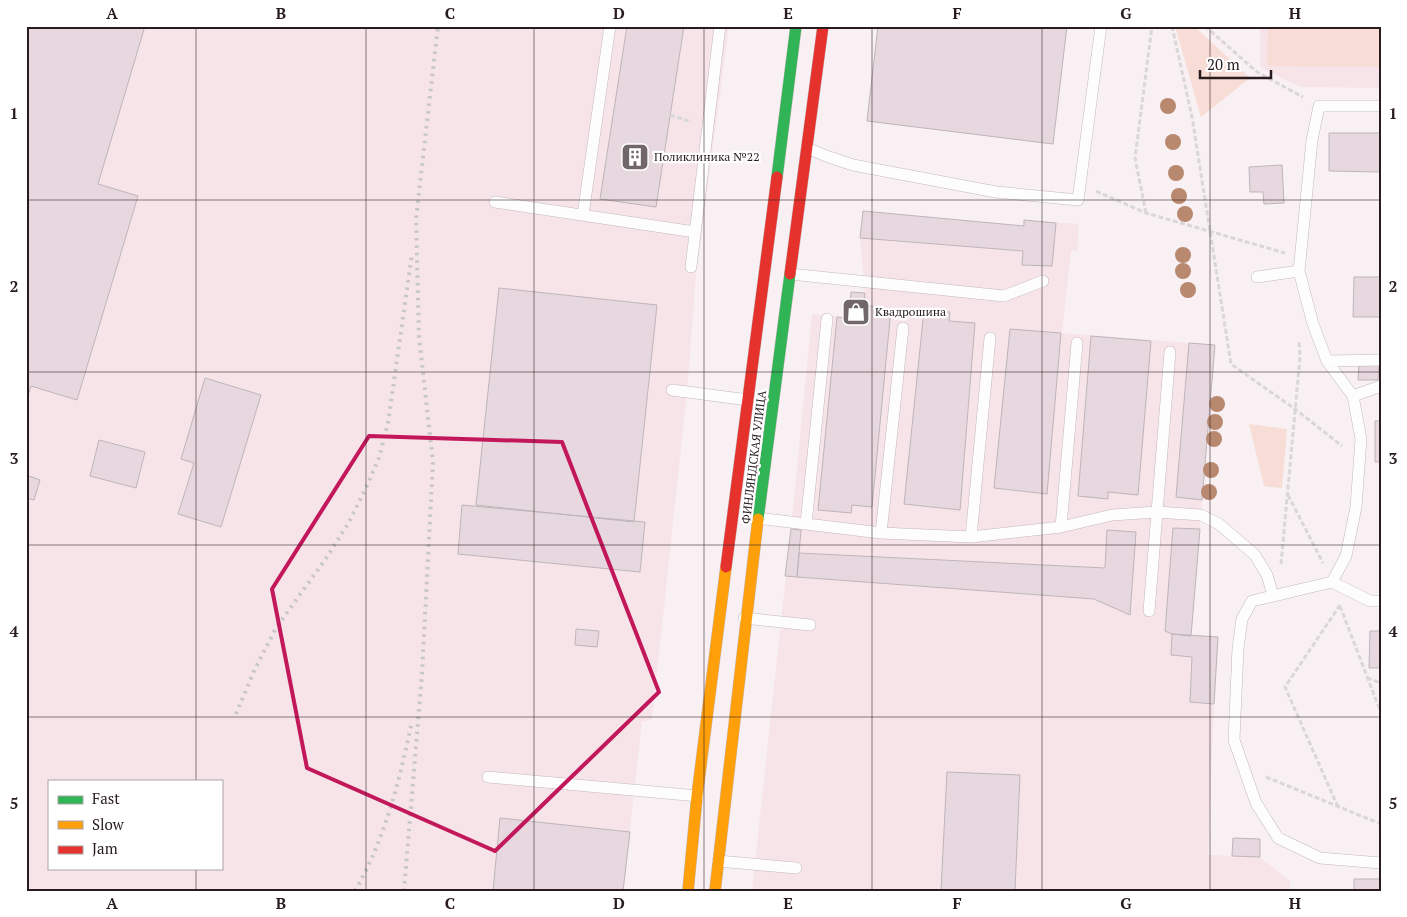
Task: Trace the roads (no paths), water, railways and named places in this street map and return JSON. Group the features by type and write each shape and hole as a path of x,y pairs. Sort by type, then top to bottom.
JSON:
{"street":[{"name":"ФИНЛЯНДСКАЯ УЛИЦА","path":"688,891 705,860 711,797 720,615 733,515 790,274 796,26"},
{"name":"ФИНЛЯНДСКАЯ УЛИЦА","path":"715,891 705,860 711,797 746,618 760,519 761,401 794,146 823,26"}],"lane":[{"path":"582,215 610,26"},
{"path":"691,267 720,26"},
{"path":"794,146 853,165 996,192 1078,200 1101,26"},
{"path":"1332,582 1346,556 1356,507 1361,439 1353,396 1327,361 1299,271 1312,140 1319,106 1381,106"},
{"path":"495,202 695,232"},
{"path":"1258,277 1299,271"},
{"path":"790,274 1004,296 1043,281"},
{"path":"806,524 828,319"},
{"path":"881,533 903,328"},
{"path":"971,537 990,338"},
{"path":"1061,527 1077,343"},
{"path":"1149,610 1170,352"},
{"path":"1327,361 1381,360"},
{"path":"1353,396 1381,386"},
{"path":"672,390 761,401"},
{"path":"733,515 881,533 971,537 1061,527 1112,515 1157,512 1201,515 1218,524 1255,555 1277,594"},
{"path":"1381,601 1370,601 1332,582 1252,601 1242,620 1238,648 1234,740 1256,804 1278,838 1320,858 1381,863"},
{"path":"720,615 810,625"},
{"path":"488,777 711,797"},
{"path":"705,860 796,868"}],"railway":[{"path":"404,891 422,674 433,462 419,337 416,219 438,26"},
{"path":"236,714 254,671 276,628 327,557 349,522 379,458 388,423 412,254"},
{"path":"355,891 366,871 383,830 402,765 412,721"}],"place":[{"name":"Поликлиника №22","path":"635,157"},
{"name":"Квадрошина","path":"856,312"}]}
